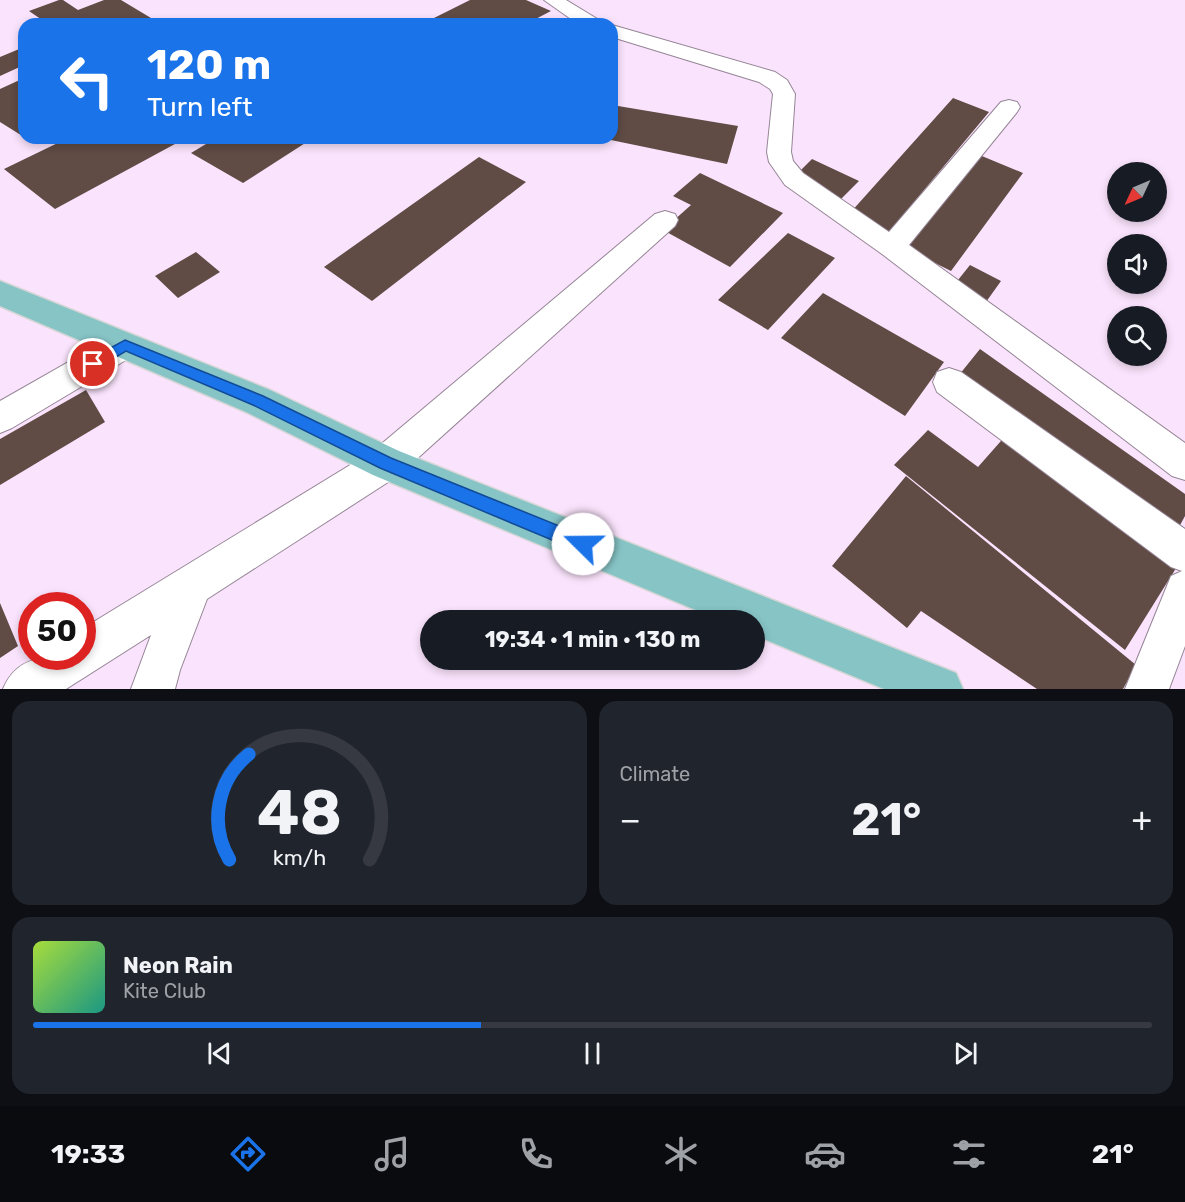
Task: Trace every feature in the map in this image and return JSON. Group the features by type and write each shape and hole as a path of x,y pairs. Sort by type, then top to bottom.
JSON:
{"main road":[{"path":"0,293 258,401 386,463 940,689"}],"street":[{"path":"568,4 585,18"},
{"path":"618,33 766,77 779,86 784,94 779,152 786,170 794,179 892,247 1185,464"},
{"path":"892,247 1009,107"},
{"path":"96,645 386,463 665,220"},
{"path":"0,418 125,345"},
{"path":"949,382 1185,553"},
{"path":"153,689 158,670 191,586"},
{"path":"1147,689 1185,590"},
{"path":"25,689 56,670"}],"shaded area":[{"path":"0,0 1185,0 1185,689 0,689"}],"building":[{"path":"59,0 63,0 78,10 104,0 121,0 151,18 39,18 29,11"},
{"path":"470,0 526,0 551,11 538,18 434,18"},
{"path":"18,50 18,68 0,76 0,57"},
{"path":"18,81 18,133 0,122 0,89"},
{"path":"953,98 989,112 889,232 850,213"},
{"path":"618,106 738,126 727,164 618,141"},
{"path":"56,144 175,144 55,209 4,169"},
{"path":"206,144 304,144 243,183 191,153"},
{"path":"977,154 1023,173 951,271 901,246"},
{"path":"479,157 526,182 372,301 324,267"},
{"path":"812,159 859,181 841,199 795,176"},
{"path":"700,173 783,213 730,267 663,230 691,205 673,196"},
{"path":"788,233 835,258 768,330 718,300"},
{"path":"196,252 220,272 178,298 155,276"},
{"path":"970,265 1001,281 986,302 954,285"},
{"path":"823,293 944,362 905,416 781,338"},
{"path":"980,349 1185,494 1185,516 1173,538 955,380"},
{"path":"86,390 105,422 0,485 0,439"},
{"path":"928,430 978,467 1008,433 1183,557 1125,650 894,465"},
{"path":"906,476 1136,665 1123,689 1037,689 921,611 907,628 832,566"},
{"path":"0,603 18,646 0,658"}],"route":[{"path":"93,364 125,345 258,401 386,463 583,544"}]}
